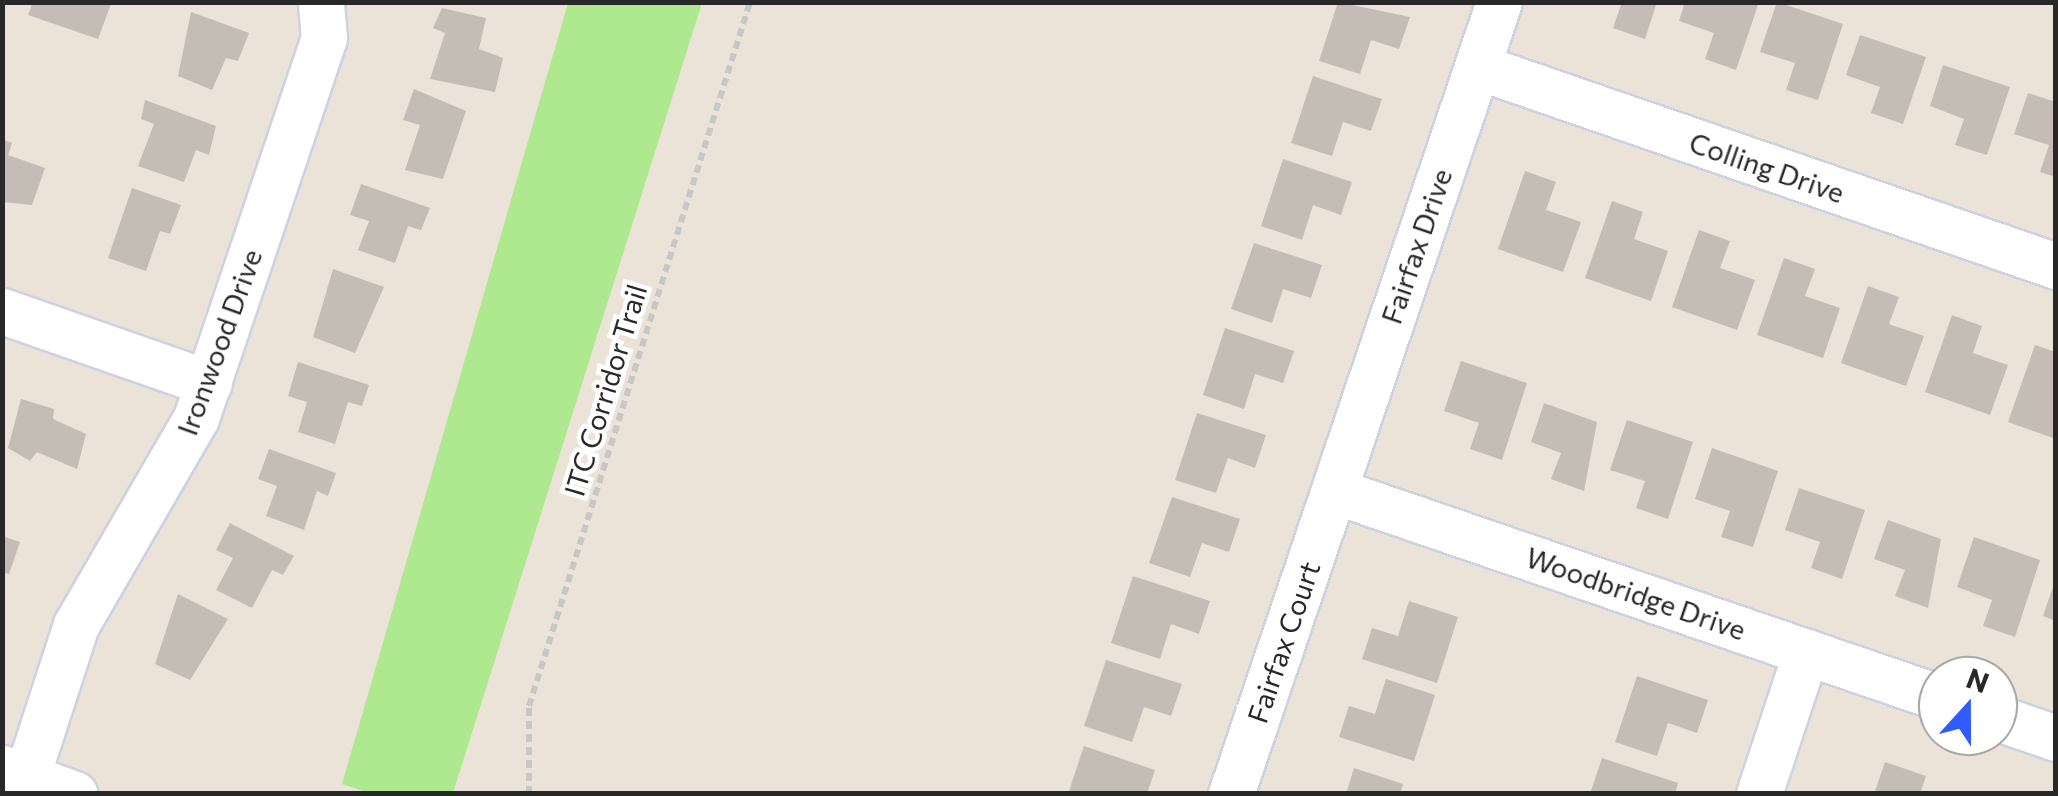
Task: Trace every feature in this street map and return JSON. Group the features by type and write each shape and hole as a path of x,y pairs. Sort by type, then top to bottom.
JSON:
{"street":[{"name":"Ironwood Drive","path":"16,779 76,624 180,452 209,383 324,38 322,2"},
{"name":"Fairfax Drive","path":"1334,490 1500,2"},
{"name":"Colling Drive","path":"1478,68 2056,266"},
{"path":"2,311 209,383"},
{"name":"Woodbridge Drive","path":"1334,490 1918,689"},
{"name":"Fairfax Court","path":"1231,794 1334,490"},
{"path":"1759,794 1806,652"},
{"path":"2018,725 2056,738"},
{"path":"16,779 75,794"}],"path":[{"name":"ITC Corridor Trail","path":"529,794 529,706 750,2"}],"green space":[{"path":"568,3 702,3 453,793 369,793 342,784"}],"building":[{"path":"33,2 111,4 98,39 28,15"},
{"path":"1338,2 1410,17 1399,49 1371,40 1360,74 1319,61"},
{"path":"1622,2 1657,2 1645,39 1613,28"},
{"path":"1685,2 1759,2 1736,70 1705,59 1714,33 1679,21"},
{"path":"1777,2 1843,24 1818,100 1786,90 1795,63 1760,52"},
{"path":"442,8 486,18 479,49 503,58 495,92 430,79 445,33 433,28"},
{"path":"191,12 249,33 238,61 226,58 212,90 178,76"},
{"path":"1860,35 1926,57 1903,124 1871,113 1880,87 1846,75"},
{"path":"1943,65 2010,87 1987,155 1955,145 1964,119 1930,106"},
{"path":"1313,76 1382,99 1371,131 1343,122 1332,156 1291,143"},
{"path":"414,89 466,111 443,179 405,170 420,125 403,120"},
{"path":"2028,93 2056,102 2056,177 2040,172 2049,145 2014,134"},
{"path":"145,100 216,126 209,155 196,150 184,182 138,166 154,124 141,119"},
{"path":"2,139 12,143 8,155 45,168 32,205 2,202"},
{"path":"1283,159 1352,182 1341,215 1313,205 1302,240 1261,226"},
{"path":"1525,171 1556,182 1546,210 1581,222 1563,272 1498,249"},
{"path":"361,184 430,208 421,230 408,226 395,263 358,250 369,221 350,215"},
{"path":"132,188 181,205 170,234 160,231 146,271 108,258"},
{"path":"1612,201 1643,212 1634,239 1668,251 1651,301 1585,278"},
{"path":"1699,230 1730,241 1720,268 1755,280 1737,330 1672,307"},
{"path":"1254,243 1322,265 1311,298 1283,289 1272,323 1231,309"},
{"path":"1784,258 1815,269 1805,296 1840,308 1823,358 1757,335"},
{"path":"333,269 384,287 355,353 313,337"},
{"path":"1868,286 1899,297 1889,324 1924,336 1906,386 1841,363"},
{"path":"1952,315 1982,326 1973,353 2008,365 1990,415 1925,392"},
{"path":"1225,328 1294,351 1283,383 1255,374 1244,409 1203,395"},
{"path":"2035,345 2056,352 2056,439 2008,422"},
{"path":"1461,361 1527,383 1502,460 1470,449 1479,423 1444,411"},
{"path":"298,362 369,385 362,406 348,402 335,444 298,432 307,402 288,396"},
{"path":"21,399 54,409 53,419 86,434 77,469 37,452 30,461 8,448"},
{"path":"1544,403 1597,422 1584,491 1551,479 1561,453 1531,442"},
{"path":"1197,413 1266,435 1255,468 1228,458 1216,493 1175,480"},
{"path":"1627,420 1693,442 1668,519 1636,508 1645,481 1610,470"},
{"path":"1712,448 1778,471 1753,547 1721,537 1730,511 1695,499"},
{"path":"269,449 336,473 328,496 317,491 304,530 266,516 277,486 258,479"},
{"path":"1799,488 1865,510 1842,579 1811,568 1820,542 1785,530"},
{"path":"1172,497 1240,519 1229,552 1202,543 1190,577 1149,563"},
{"path":"1888,520 1941,539 1928,608 1895,596 1905,570 1874,559"},
{"path":"230,523 294,556 283,575 272,570 252,608 216,590 233,558 216,550"},
{"path":"2,536 20,542 9,574 2,572"},
{"path":"1974,537 2040,560 2015,637 1983,626 1992,600 1957,587"},
{"path":"1133,576 1210,601 1199,634 1171,624 1160,659 1111,643"},
{"path":"2056,581 2056,621 2043,616"},
{"path":"178,594 228,619 190,680 155,664"},
{"path":"1409,601 1458,617 1437,683 1362,659 1372,628 1398,636"},
{"path":"1106,660 1182,684 1171,716 1144,707 1132,742 1084,726"},
{"path":"1637,676 1708,700 1697,733 1668,723 1657,756 1615,742"},
{"path":"1386,679 1435,695 1414,761 1339,737 1349,706 1375,714"},
{"path":"1084,746 1155,770 1147,794 1068,794"},
{"path":"1602,758 1678,783 1675,794 1590,794"},
{"path":"1885,762 1926,776 1920,794 1874,794"},
{"path":"1354,768 1403,784 1400,794 1346,794"}]}
